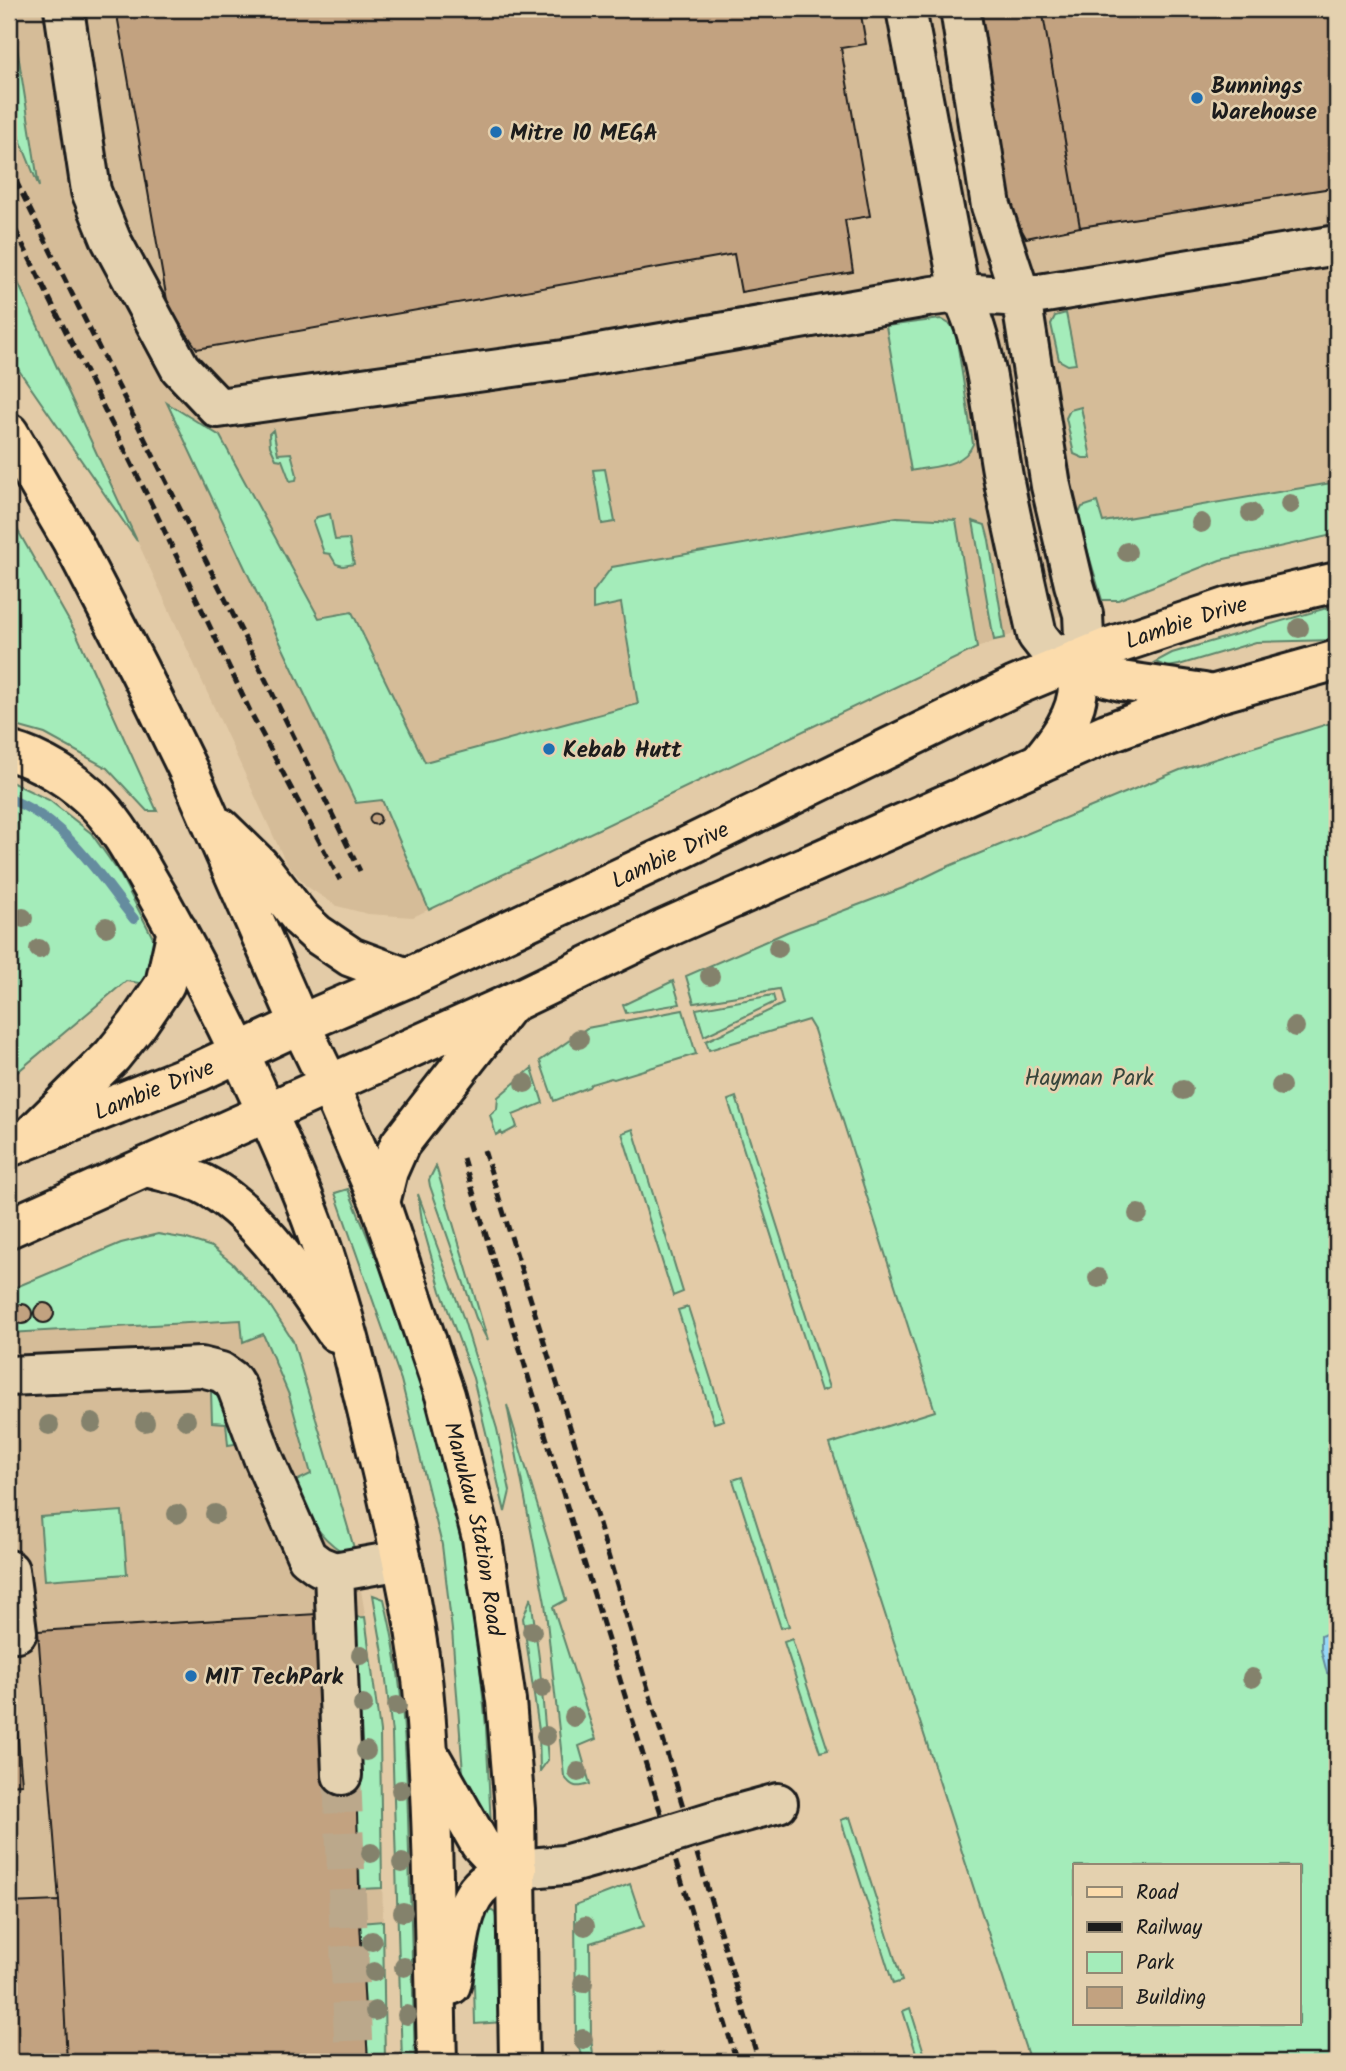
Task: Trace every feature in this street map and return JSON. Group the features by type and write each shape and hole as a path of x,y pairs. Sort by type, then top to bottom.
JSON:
{"main road":[{"name":"Manukau Station Road","path":"9,433 72,541 190,774 204,811 329,1084 380,1203 445,1395 482,1538 506,1701 515,1809 519,2062"},
{"name":"Lambie Drive","path":"19,1142 190,1075 407,978 684,849 1015,685 1109,646 1229,607 1337,582"},
{"path":"9,1228 509,1004 664,929 1039,763 1146,718 1215,694 1337,660"},
{"path":"1074,661 1106,677 1121,681 1215,694"},
{"path":"1039,763 1060,736 1070,716 1079,683 1074,661"},
{"path":"9,751 52,770 77,785 100,807 121,835 201,974 267,1113 310,1216 357,1364 402,1560 417,1643 425,1708 437,2055"},
{"path":"204,811 259,865 301,919 317,934 351,957 407,978"},
{"path":"19,1142 112,1056 137,1025 165,984 177,930"},
{"path":"380,1203 388,1171 400,1144 509,1004"},
{"path":"146,1167 203,1184 234,1206 274,1245 295,1271 357,1364"},
{"path":"427,1750 480,1844 493,1858 517,1869"},
{"path":"437,2055 468,1906 474,1894 486,1882 517,1869"}],"lane":[{"path":"64,9 90,191 111,240 180,368 218,408 564,360 851,309 960,293 1021,297 1337,245"},
{"path":"906,9 960,293 972,313 1037,635 1048,649 1074,661 1084,636 1083,614 1073,584 1051,486 1021,297 991,206 960,9"},
{"path":"989,393 1037,393"},
{"path":"1004,482 1051,486"},
{"path":"9,1376 201,1367 221,1372 232,1380 241,1395 263,1457 307,1557 334,1572 402,1560"},
{"path":"9,1570 17,1632"},
{"path":"334,1572 342,1775"},
{"path":"517,1869 564,1865 778,1803"}],"shaded area":[{"path":"11,9 1337,9 1337,534 1220,560 1118,600 1102,600 977,648 413,917 368,914 337,906 306,886 285,861 9,263 9,112 39,182"},
{"name":"MIT TechPark","path":"158,1234 212,1247 232,1263 269,1304 293,1341 354,1548 380,1732 385,2062 9,2062 9,1290 121,1243"}],"green space":[{"path":"11,9 39,187 9,112"},
{"path":"9,263 137,541 9,356"},
{"path":"1066,313 1076,364 1068,365 1059,360 1051,324 1055,316"},
{"path":"941,319 951,325 956,334 973,444 969,452 955,461 911,471 886,326"},
{"path":"167,403 220,436 319,618 352,612 425,762 638,704 621,603 593,609 593,592 612,567 897,517 956,520 977,648 429,910 382,800 356,803"},
{"path":"1081,407 1091,458 1074,454 1066,418 1070,410"},
{"path":"273,430 278,454 291,453 296,480 290,481 282,460 276,459 270,446 269,434"},
{"path":"605,469 615,522 602,524 593,470"},
{"path":"1337,482 1337,534 1220,560 1118,600 1102,600 1080,525 1078,515 1082,507 1097,502 1103,522"},
{"path":"330,514 335,540 349,539 354,564 336,564 330,554 324,553 313,522 317,517"},
{"path":"9,515 77,635 157,811 147,811 107,768 45,734 9,724"},
{"path":"973,521 985,525 1005,638 994,640"},
{"path":"1337,605 1337,640 1256,642 1179,665 1168,667 1155,662 1172,653"},
{"name":"Hayman Park","path":"1337,721 1337,2062 1030,2062 830,1444 935,1411 814,1030 808,1020 709,1050 706,1041 783,1004 779,989 694,1003 686,976 787,932 903,888 942,869 1180,770"},
{"path":"9,781 49,800 91,833 120,874 153,938 152,973 146,984 126,981 9,1079"},
{"path":"673,981 680,1004 626,1013 623,1005"},
{"path":"773,995 775,1002 704,1036 696,1009"},
{"path":"683,1010 696,1054 591,1084 554,1101 540,1061 587,1028"},
{"path":"532,1068 543,1103 513,1115 517,1127 502,1135 501,1132 496,1135 490,1115 497,1109 498,1097"},
{"path":"736,1097 829,1388 821,1391 728,1100"},
{"path":"633,1129 683,1292 673,1296 622,1133"},
{"path":"436,1166 488,1341 476,1318 430,1186 429,1180"},
{"path":"348,1189 395,1304 424,1393 462,1536 477,1637 486,1727 491,1826 464,1785 452,1630 442,1545 401,1380 335,1193"},
{"path":"418,1194 463,1317 497,1429 510,1491 505,1512 473,1378 441,1291 423,1227"},
{"path":"158,1234 212,1247 232,1263 269,1304 293,1341 354,1548 341,1551 331,1544 307,1512 294,1482 311,1474 289,1395 263,1334 243,1342 241,1320 9,1333 9,1290 121,1243"},
{"path":"688,1307 724,1420 714,1423 678,1310"},
{"path":"214,1390 231,1421 235,1444 228,1445 226,1423 212,1422 211,1391"},
{"path":"507,1405 566,1600 553,1607 596,1739 579,1746 590,1784 582,1786 572,1785 564,1776 545,1603"},
{"path":"742,1477 789,1626 781,1628 733,1480"},
{"path":"122,1511 127,1574 45,1580 40,1517"},
{"path":"373,1595 384,1599 404,1725 415,2062 402,2062 392,1734"},
{"path":"531,1597 548,1760 540,1771 539,1730 523,1618"},
{"path":"365,1617 380,1732 382,1888 360,1889 348,1618"},
{"path":"792,1639 828,1750 820,1752 784,1642"},
{"path":"850,1817 902,1981 893,1984 841,1820"},
{"path":"630,1884 644,1926 590,1943 591,2038 594,2062 586,2062 576,2043 575,1905"},
{"path":"491,1910 495,1913 502,1944 503,2022 475,2024 473,1947 483,1915"},
{"path":"383,1921 385,2062 368,2062 360,1923"},
{"path":"910,2008 927,2062 919,2062 903,2011"}],"water":[{"path":"1337,1629 1337,1677 1327,1673 1321,1650 1321,1636"}],"building":[{"name":"Mitre 10 MEGA","path":"116,9 860,9 866,44 841,48 870,216 845,220 853,272 741,292 734,254 197,349 168,306"},
{"path":"967,9 1042,9 1080,227 1026,238 1002,193"},
{"name":"Bunnings Warehouse","path":"1042,9 1337,9 1337,208 1332,188 1080,227"},
{"path":"375,813 381,819 375,825 369,819"},
{"path":"44,1303 51,1306 54,1313 51,1320 44,1323 37,1320 34,1313 37,1306"},
{"path":"22,1304 29,1307 32,1314 29,1321 22,1324 15,1321 12,1314 15,1307"},
{"name":"MIT TechPark","path":"317,1614 356,1776 360,1923 368,2062 67,2062 59,1901 38,1631"},
{"path":"12,1674 22,1784 9,1785 9,1675"},
{"path":"59,1901 67,2062 9,2062 9,1903"}],"waterway":[{"path":"9,799 29,808 64,834 134,919"}],"tunnel":[{"path":"342,1775 354,2062"}],"railway":[{"path":"9,167 360,871"},
{"path":"9,217 155,511 251,713 340,880"},
{"path":"484,1150 559,1390 759,2062"},
{"path":"463,1158 737,2062"}],"place":[{"name":"Bunnings Warehouse","path":"1197,98"},
{"name":"Mitre 10 MEGA","path":"496,132"},
{"name":"Kebab Hutt","path":"549,749"},
{"name":"MIT TechPark","path":"191,1676"}]}
